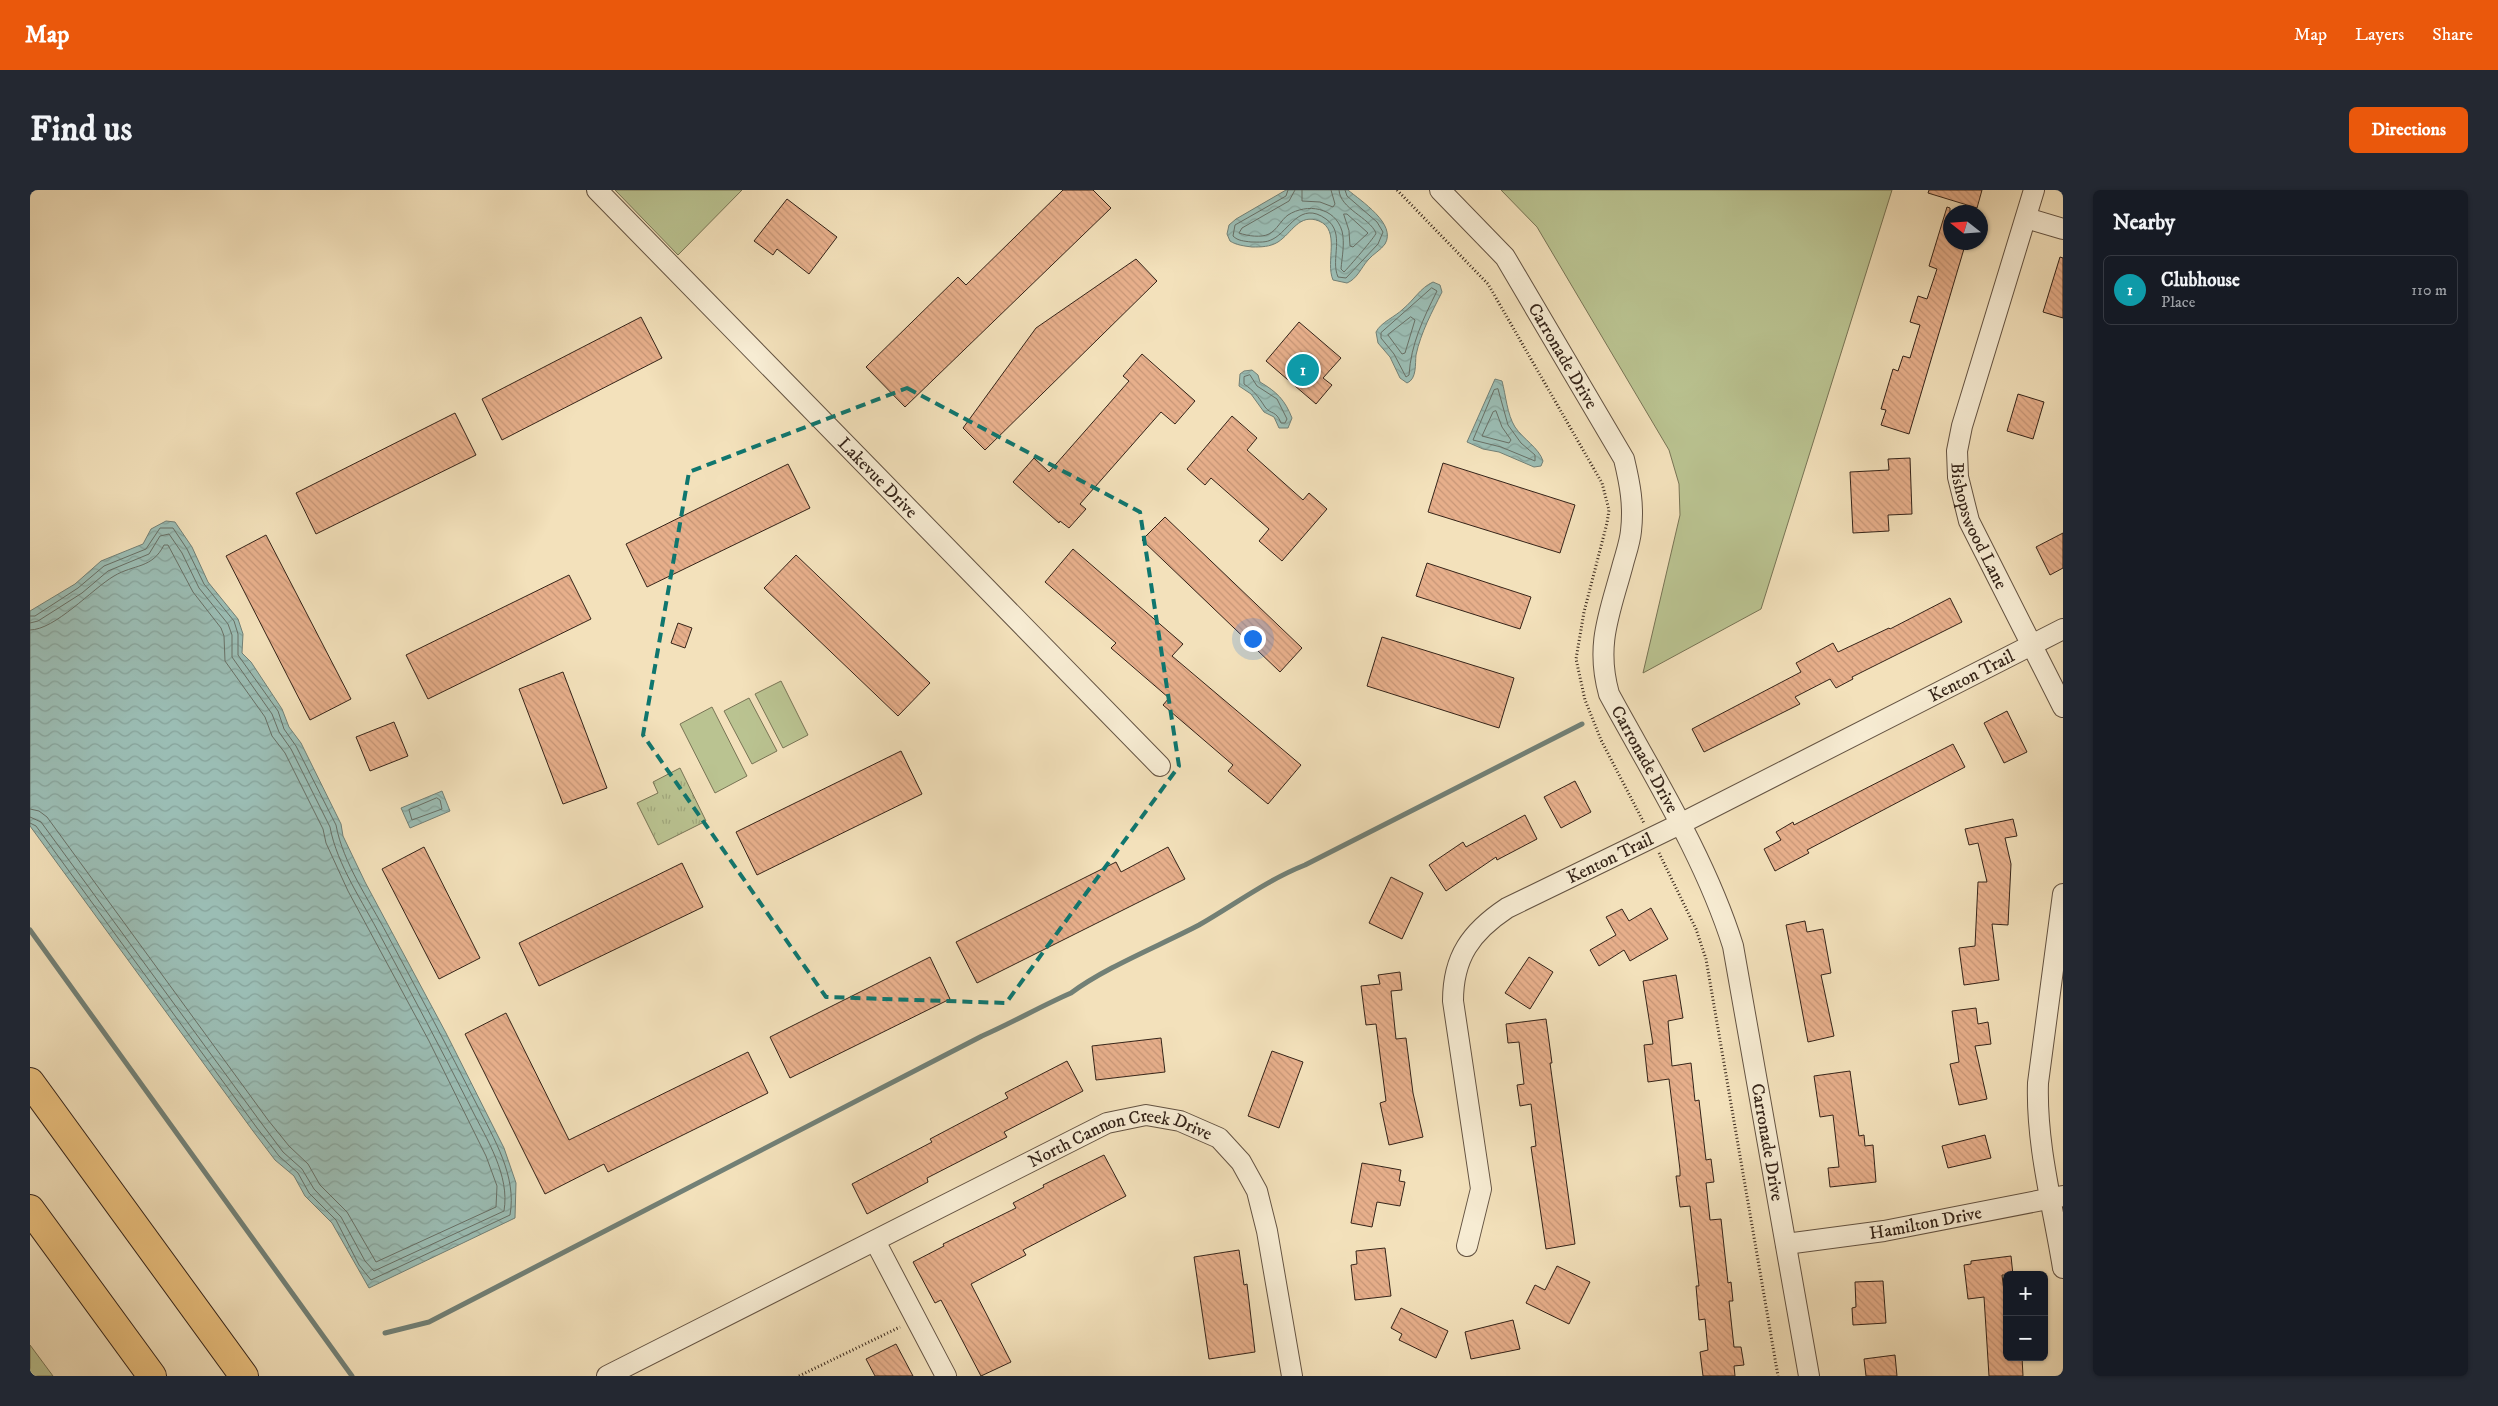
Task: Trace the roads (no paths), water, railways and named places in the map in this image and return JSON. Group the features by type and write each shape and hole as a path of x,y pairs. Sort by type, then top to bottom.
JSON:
{"highway":[{"path":"30,1082 244,1376"},
{"path":"30,1209 152,1376"}],"street":[{"name":"Lakevue Drive","path":"597,190 1160,766"},
{"name":"Carronade Drive","path":"1440,190 1505,257 1624,459 1633,496 1631,532 1606,628 1602,651 1604,675 1609,694 1680,824 1724,916 1733,946 1809,1376"},
{"name":"Bishopswood Lane","path":"2034,190 1962,426 1957,451 1962,502 1969,521 2063,707"},
{"path":"2026,218 2063,229"},
{"name":"Kenton Trail","path":"1467,1246 1481,1189 1453,1001 1456,973 1467,945 1482,926 1507,908 1680,824 2063,629"},
{"path":"2063,894 2038,1083 2039,1136 2057,1197 2063,1268"},
{"name":"North Cannon Creek Drive","path":"607,1376 1107,1123 1146,1115 1180,1121 1219,1138 1241,1162 1257,1191 1267,1231 1292,1376"},
{"name":"Hamilton Drive","path":"1786,1244 1884,1231 2057,1197"},
{"path":"875,1241 946,1376"}],"water":[{"path":"1286,190 1348,190 1369,207 1382,221 1387,236 1385,244 1368,260 1354,279 1347,283 1333,280 1331,273 1331,239 1326,225 1319,221 1312,219 1301,222 1278,242 1269,246 1252,247 1230,241 1227,234 1229,225"},
{"path":"1433,282 1440,285 1442,292 1421,338 1416,355 1414,375 1407,383 1400,378 1390,357 1378,343 1376,332 1381,325 1407,306 1424,287"},
{"path":"1252,370 1258,375 1260,382 1276,393 1283,401 1292,418 1288,428 1279,428 1274,417 1264,412 1251,394 1239,386 1240,374 1244,371"},
{"path":"1495,379 1502,381 1512,422 1541,456 1543,461 1541,466 1534,467 1499,452 1483,449 1467,442"},
{"path":"166,521 175,522 192,547 208,582 238,619 243,634 242,653 251,662 282,709 289,727 301,743 341,824 343,836 365,882 446,1033 504,1148 516,1183 515,1218 369,1288 332,1223 305,1196 294,1176 275,1160 30,826 30,611 75,584 101,561 143,544 151,529"},
{"path":"442,791 450,811 410,828 401,808"}],"waterway":[{"path":"385,1333 429,1322 982,1036 1071,993 1100,974 1199,925 1277,878 1582,724"},
{"path":"30,930 352,1376"}],"place":[{"name":"Clubhouse","path":"1303,370"}]}
